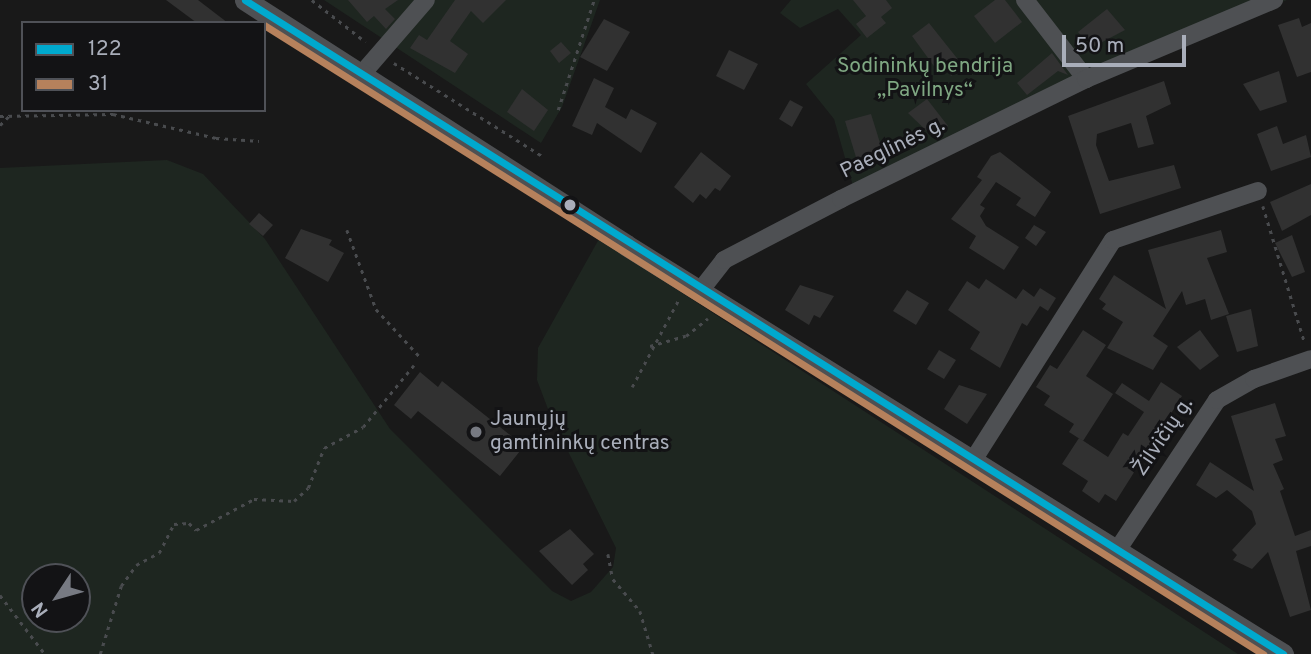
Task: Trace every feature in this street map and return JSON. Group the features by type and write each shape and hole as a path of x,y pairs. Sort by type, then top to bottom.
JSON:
{"street":[{"path":"245,0 693,287 1283,654"},
{"path":"361,75 426,0"},
{"path":"1025,0 1086,79"},
{"name":"Paeglinės g.","path":"693,287 724,260 1086,79 1274,0"},
{"path":"971,462 1113,240 1258,191"},
{"name":"Žilvičių g.","path":"1116,552 1217,400 1254,379 1310,360"}],"path":[{"path":"312,0 378,53 542,156"},
{"path":"558,110 594,0"},
{"path":"0,116 51,112"},
{"path":"78,112 113,114 216,138 258,141"},
{"path":"0,125 9,116"},
{"path":"1258,191 1310,360"},
{"path":"347,230 376,309 420,357"},
{"path":"632,387 649,346 693,287"},
{"path":"649,346 686,336 719,303"},
{"path":"100,654 121,586 136,565 159,553 174,524 189,523 196,530 254,499 294,501 308,488 324,448 363,427 414,365"},
{"path":"608,554 613,579 640,611 653,654"},
{"path":"0,595 46,654"}],"green space":[{"path":"324,0 600,0 562,107 541,143"},
{"name":"Sodininkų bendrija „Pavilnys“","path":"791,0 1287,0 1102,78 857,200 834,119 806,84 861,35 838,9 800,28 780,13"},
{"path":"167,160 203,174 265,239 390,429 552,591 571,601 591,592 613,567 616,548 551,417 537,380 538,348 599,239 1238,654 0,654 0,168"}],"building":[{"path":"166,0 198,0 225,21 194,21"},
{"path":"348,0 398,0 385,9 395,19 386,29 374,16 367,22"},
{"path":"455,0 506,0 483,23 471,11 450,41 468,54 455,73 410,48 419,35 427,40"},
{"path":"853,0 886,0 892,8 881,17 886,23 867,38 856,24 866,16"},
{"path":"995,0 1005,0 1022,22 995,43 974,16"},
{"path":"1107,9 1125,30 1091,48 1078,32"},
{"path":"1299,18 1302,27 1311,23 1311,72 1297,77 1278,25"},
{"path":"604,19 630,32 607,71 580,57"},
{"path":"929,23 964,67 951,76 943,63 936,69 912,36"},
{"path":"561,42 571,53 559,63 550,51"},
{"path":"729,50 758,64 744,90 716,76"},
{"path":"1052,53 1068,75 1058,71 1027,95 1017,83"},
{"path":"1279,71 1287,102 1260,111 1243,84"},
{"path":"594,78 614,88 605,107 626,119 631,109 657,123 641,153 597,123 592,135 572,126"},
{"path":"1164,81 1171,104 1146,116 1154,144 1138,148 1131,123 1097,134 1096,145 1109,181 1174,165 1181,188 1100,214 1068,116"},
{"path":"522,89 548,110 534,131 507,112"},
{"path":"927,99 948,126 934,138 908,113"},
{"path":"790,100 803,107 792,127 779,119"},
{"path":"871,114 885,159 859,167 845,121"},
{"path":"1277,126 1283,144 1306,135 1311,157 1271,171 1257,134"},
{"path":"701,152 731,176 720,191 715,188 706,199 700,194 693,203 674,187"},
{"path":"1000,152 1051,192 1035,217 1016,205 1021,198 996,182 980,205 985,208 980,216 986,226 1019,247 1004,270 969,248 976,236 951,219 982,180 977,177 991,156"},
{"path":"1311,184 1311,215 1282,231 1270,202"},
{"path":"259,213 273,225 263,236 249,224"},
{"path":"1034,225 1046,232 1036,246 1025,238"},
{"path":"301,229 332,240 329,245 344,253 328,282 285,258"},
{"path":"1221,230 1227,252 1207,258 1229,314 1211,320 1205,299 1186,305 1182,291 1153,336 1168,346 1153,370 1107,348 1123,322 1102,309 1106,304 1099,299 1114,275 1166,309 1148,250"},
{"path":"1292,235 1305,272 1292,277 1275,243"},
{"path":"986,279 1016,299 1023,289 1034,297 1040,288 1056,298 1048,311 1040,306 1027,326 1022,323 1000,368 970,349 980,332 948,310 967,281 979,289"},
{"path":"800,285 834,296 820,318 814,315 809,325 785,310"},
{"path":"907,290 929,303 916,325 893,311"},
{"path":"1251,309 1258,346 1237,352 1226,316"},
{"path":"1083,330 1106,345 1086,376 1113,394 1083,441 1069,432 1074,424 1044,405 1050,396 1036,387 1050,365 1057,369"},
{"path":"1200,330 1219,356 1200,370 1177,347"},
{"path":"939,350 956,360 944,379 927,369"},
{"name":"Jaunųjų gamtininkų centras","path":"420,372 438,387 442,381 524,446 500,476 418,411 411,419 394,405"},
{"path":"1161,382 1182,396 1116,501 1105,494 1099,503 1082,491 1088,481 1062,464 1079,438 1108,457 1123,433 1128,436 1144,412 1115,393 1122,383 1149,401"},
{"path":"959,385 987,394 967,424 944,409"},
{"path":"1275,403 1286,436 1275,439 1283,460 1273,464 1284,489 1280,491 1295,536 1311,530 1311,546 1296,551 1311,610 1290,617 1268,552 1252,569 1233,560 1237,555 1232,550 1256,524 1252,511 1227,490 1216,498 1196,485 1210,462 1254,491 1231,416"},
{"path":"570,529 594,554 583,564 588,570 572,585 539,551"}],"transit line":[{"name":"122","path":"245,0 1283,654"},
{"name":"31","path":"266,26 1263,654"}],"place":[{"name":"Jaunųjų gamtininkų centras","path":"476,432"}]}
